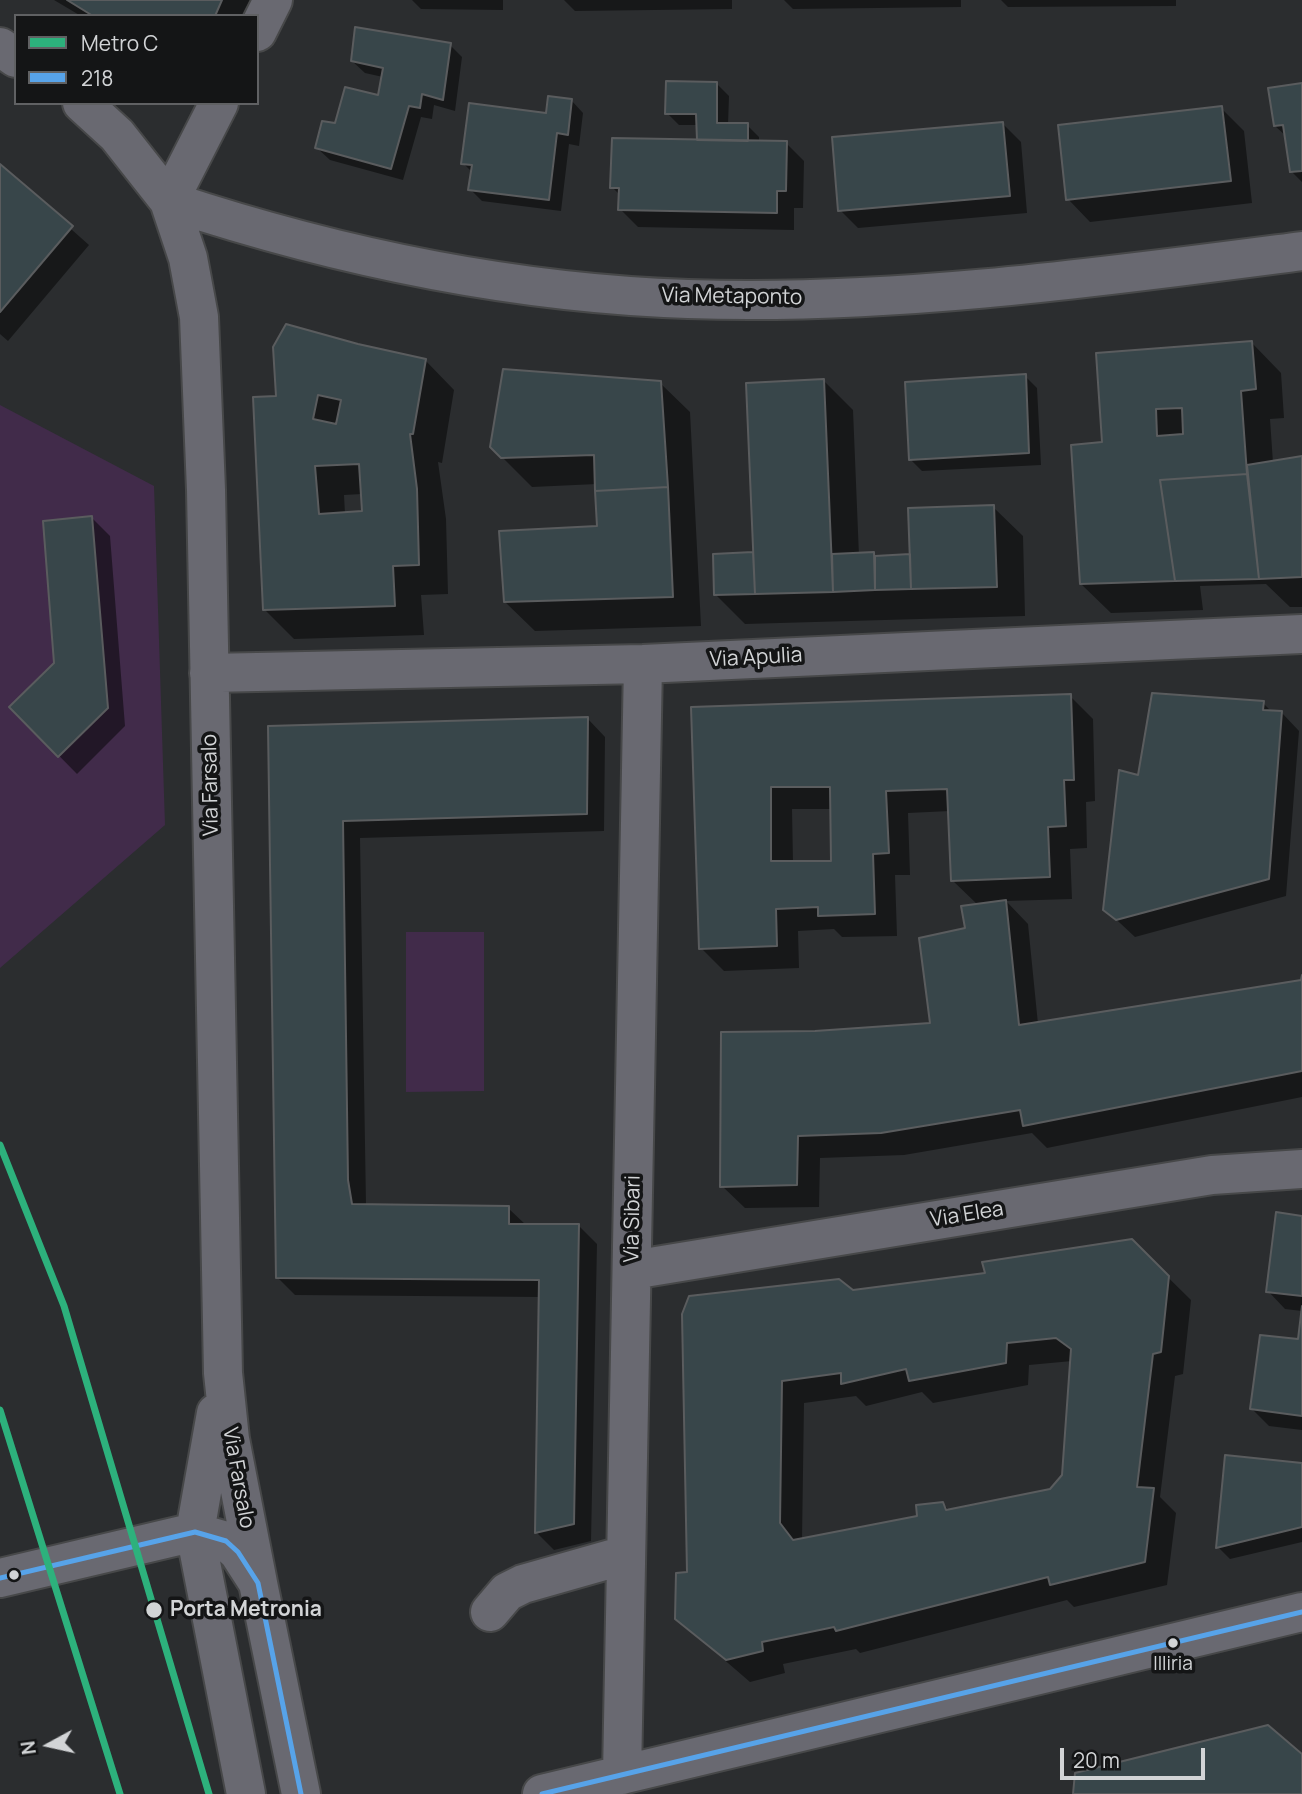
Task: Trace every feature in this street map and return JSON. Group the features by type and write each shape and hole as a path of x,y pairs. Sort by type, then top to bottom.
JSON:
{"street":[{"path":"259,28 273,0"},
{"path":"84,105 117,135 169,201 218,105"},
{"name":"Via Metaponto","path":"169,201 275,234 451,273 575,291 688,299 888,296 1302,251"},
{"name":"Via Farsalo","path":"169,201 188,258 198,317 209,673 223,1373 230,1439 301,1794"},
{"name":"Via Apulia","path":"209,673 643,664 1302,634"},
{"name":"Via Sibari","path":"622,1775 643,664"},
{"name":"Via Elea","path":"632,1270 1212,1175 1302,1169"},
{"name":"Via Farsalo","path":"195,1532 223,1373"},
{"path":"195,1532 246,1794"},
{"path":"0,1578 195,1532 226,1541 243,1558 258,1583"},
{"path":"490,1612 507,1592 523,1584 625,1555"},
{"path":"542,1794 1302,1612"}],"shaded area":[{"path":"0,405 154,486 165,825 0,968"},
{"path":"406,932 484,932 484,1091 406,1092"}],"building":[{"path":"67,0 222,0 216,14 90,14"},
{"path":"355,27 451,43 443,100 422,94 420,108 409,106 391,169 315,148 322,121 335,123 345,87 378,95 383,68 351,61"},
{"path":"666,81 717,82 717,123 748,123 748,141 697,140 696,114 665,114"},
{"path":"1302,83 1302,171 1290,172 1283,125 1274,126 1268,88"},
{"path":"548,96 572,99 568,135 557,133 549,200 468,190 472,165 461,164 469,103 546,113"},
{"path":"1222,106 1231,181 1066,200 1058,125"},
{"path":"1003,122 1010,196 838,211 832,137"},
{"path":"612,138 787,141 786,191 777,191 777,213 618,210 619,188 610,188"},
{"path":"0,164 73,226 0,312"},
{"path":"286,324 426,359 413,434 410,434 417,489 419,565 393,566 395,606 263,610 253,397 276,396 273,347","holes":["318,395 341,400 336,424 313,419","359,464 362,511 319,514 315,466"]},
{"path":"1252,341 1256,389 1241,391 1247,474 1160,480 1175,581 1080,584 1071,445 1102,442 1096,353","holes":["1182,408 1183,434 1157,436 1156,409"]},
{"path":"503,369 661,381 668,487 595,491 594,455 501,458 490,447"},
{"path":"1026,374 1029,453 909,460 905,382"},
{"path":"824,379 833,592 755,594 746,383"},
{"path":"1302,456 1302,577 1259,579 1247,465"},
{"path":"1247,474 1259,579 1175,581 1160,480"},
{"path":"668,487 673,597 504,602 499,531 597,526 595,491"},
{"path":"994,505 997,587 911,589 908,508"},
{"path":"92,516 108,708 58,757 9,707 54,663 43,521"},
{"path":"753,552 755,594 714,595 713,554"},
{"path":"874,552 875,590 833,592 832,554"},
{"path":"910,554 911,589 875,590 875,556"},
{"path":"1152,693 1264,701 1263,710 1282,711 1269,879 1116,920 1103,910 1119,770 1138,775"},
{"path":"1071,694 1074,780 1064,780 1066,826 1048,827 1050,877 951,881 947,789 886,791 889,853 873,854 875,914 818,916 818,907 776,909 777,946 699,949 691,707","holes":["771,787 830,787 831,861 771,861"]},
{"path":"588,717 587,814 343,821 348,1180 352,1204 509,1206 509,1224 579,1224 574,1524 535,1533 539,1280 276,1278 268,726"},
{"path":"1006,900 1019,1025 1301,980 1302,975 1302,1071 1023,1126 1020,1110 881,1133 798,1136 797,1185 720,1187 721,1032 815,1031 930,1023 919,938 965,928 961,906"},
{"path":"1276,1212 1302,1216 1302,1296 1266,1292"},
{"path":"1132,1239 1169,1276 1161,1352 1153,1354 1137,1487 1154,1488 1145,1562 1050,1585 1048,1577 836,1631 834,1627 762,1642 763,1651 726,1660 675,1619 676,1573 687,1572 682,1314 689,1296 839,1279 853,1290 985,1273 982,1262","holes":["1056,1338 1071,1349 1062,1475 1050,1489 946,1510 943,1502 916,1505 917,1516 793,1540 780,1523 782,1381 841,1373 841,1384 906,1369 909,1381 1006,1363 1007,1343"]},
{"path":"1302,1306 1302,1416 1250,1409 1260,1335 1298,1339"},
{"path":"1225,1455 1302,1463 1302,1527 1216,1548"},
{"path":"1268,1725 1302,1754 1302,1794 1073,1794 1075,1773"}],"metro line":[{"name":"C","path":"0,1145 64,1306 209,1794"},
{"name":"C","path":"0,1410 120,1794"}],"transit line":[{"name":"218","path":"0,1578 195,1532 226,1541 238,1552 258,1583 301,1794"},
{"name":"218","path":"542,1794 1302,1612"}],"place":[{"name":"Porta Metronia","path":"154,1610"},
{"name":"Illiria","path":"1173,1643"}]}
